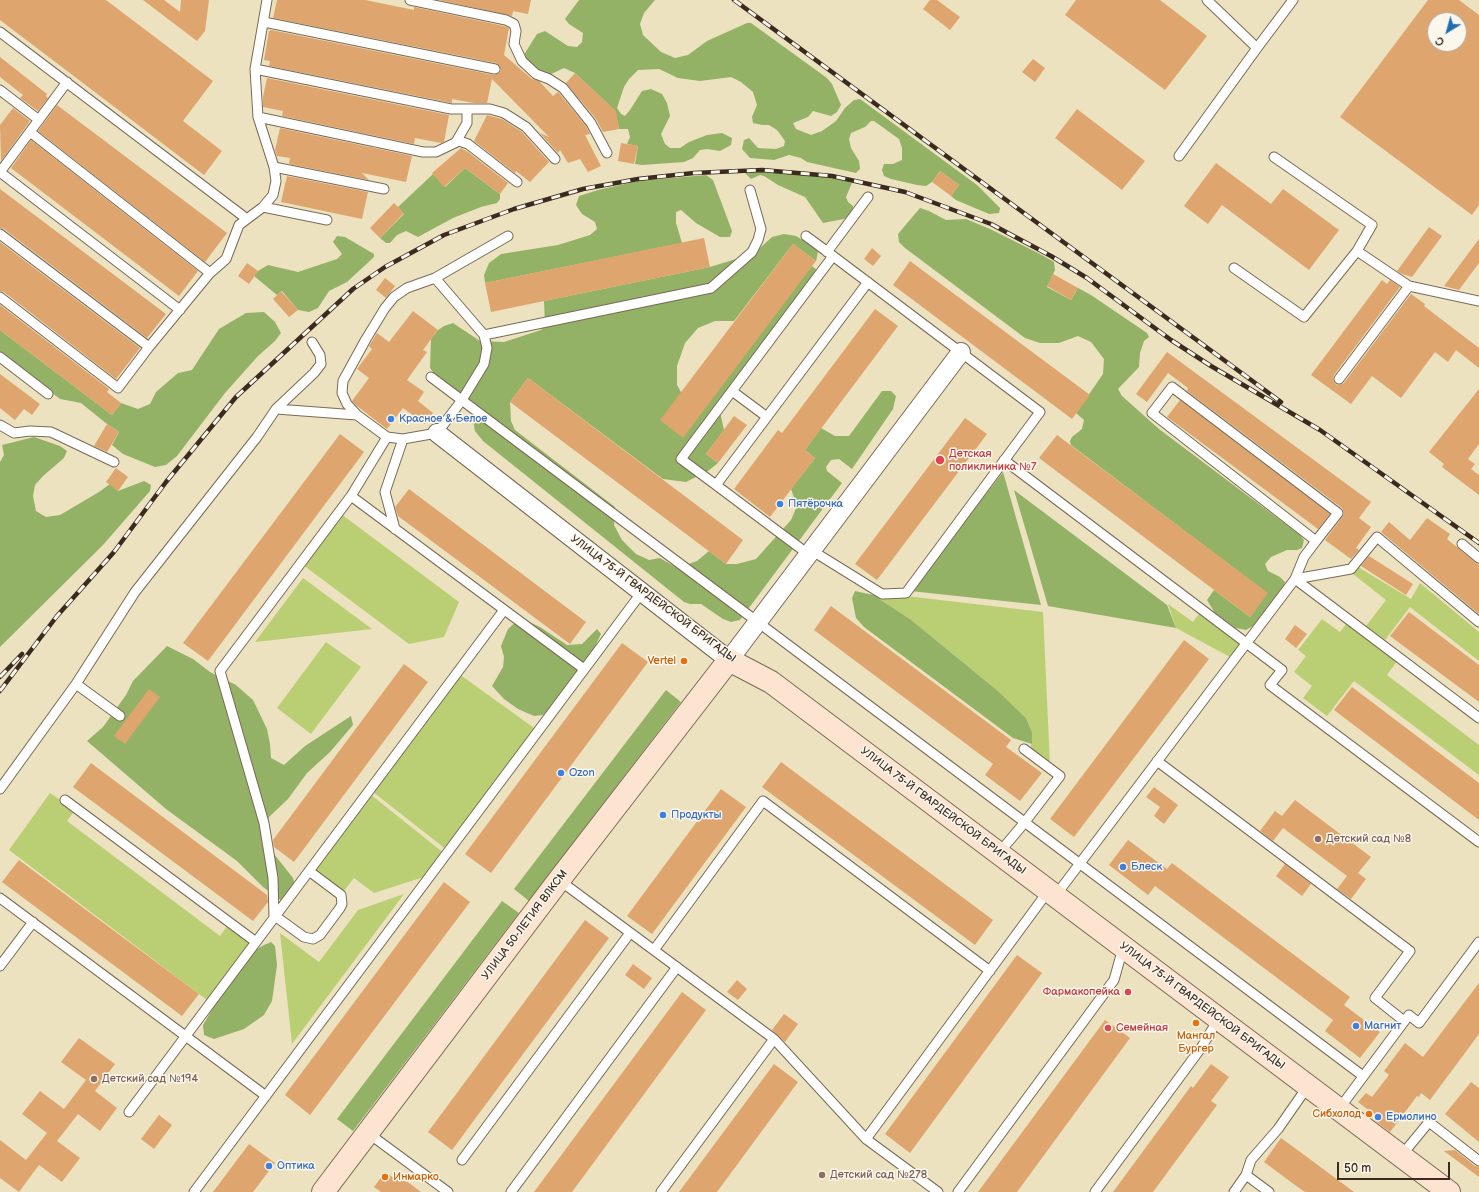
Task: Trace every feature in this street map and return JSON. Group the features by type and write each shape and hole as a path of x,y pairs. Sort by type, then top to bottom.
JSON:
{"main road":[{"name":"УЛИЦА 75-Й ГВАРДЕЙСКОЙ БРИГАДЫ","path":"729,660 771,682 1124,946 1449,1192"},
{"name":"УЛИЦА 50-ЛЕТИЯ ВЛКСМ","path":"323,1192 559,880 729,660"}],"street":[{"path":"729,660 960,352"},
{"name":"УЛИЦА 75-Й ГВАРДЕЙСКОЙ БРИГАДЫ","path":"437,433 729,660"}],"lane":[{"path":"0,297 118,388 149,347 210,273 226,259 239,225 263,207 273,195 276,181 274,167 258,117 255,69 267,0"},
{"path":"410,0 506,20 514,24 516,31 514,44 522,61 536,74 549,79 563,88 591,123 607,153"},
{"path":"1207,0 1257,48"},
{"path":"1179,156 1293,0"},
{"path":"264,22 495,69"},
{"path":"0,32 247,219"},
{"path":"255,69 451,109 490,109 504,113 526,127 555,159"},
{"path":"67,82 0,172 180,310"},
{"path":"0,90 39,120"},
{"path":"258,117 423,152 436,152 447,148 456,142 467,123 467,110"},
{"path":"30,132 210,273"},
{"path":"456,142 459,141 468,144 517,182"},
{"path":"1234,268 1304,317 1357,251 1372,225 1274,157"},
{"path":"274,167 384,189"},
{"path":"484,335 711,288 752,252 758,240 761,229 750,190"},
{"path":"806,236 830,254 868,282 1040,412 906,593 882,594 810,552 681,459 732,391 830,254 868,197"},
{"path":"263,207 327,220"},
{"path":"0,234 149,347"},
{"path":"435,278 484,335 487,348 484,364 462,400 437,433 403,439 387,437 357,416 347,404 342,393 343,381 351,365 385,308 394,297 407,288 435,278 508,236"},
{"path":"1357,251 1409,286 1479,301"},
{"path":"716,485 868,282"},
{"path":"1339,379 1409,286"},
{"path":"0,789 76,684 135,592 257,437 276,409 314,373 321,364 320,355 312,342"},
{"path":"0,357 48,394"},
{"path":"431,377 1363,1076"},
{"path":"866,1138 990,971 1052,893 1080,863 1247,643 1295,579 1304,557 1338,513 1172,387 1152,413 1316,541"},
{"path":"732,391 767,417"},
{"path":"276,409 357,416"},
{"path":"0,425 14,433 30,431 51,432 114,462"},
{"path":"275,917 273,878 264,823 220,671 351,496 387,437"},
{"path":"395,529 385,492 403,439"},
{"path":"1004,460 1282,670 1270,686 1479,842"},
{"path":"351,496 584,669"},
{"path":"1295,579 1351,569 1377,537 1479,622"},
{"path":"1462,544 1479,558"},
{"path":"1295,579 1479,718"},
{"path":"194,1192 642,592"},
{"path":"129,1112 504,610"},
{"path":"76,684 120,716"},
{"path":"999,853 1060,776 1024,749"},
{"path":"1157,761 1410,952 1375,998 1404,1021"},
{"path":"65,800 256,942"},
{"path":"654,950 763,801 990,971"},
{"path":"275,917 304,937 313,939 320,935 340,908 342,904 341,895 309,871"},
{"path":"559,880 774,1039 866,1138 938,1192"},
{"path":"0,898 266,1096"},
{"path":"0,966 33,922"},
{"path":"462,1160 630,932"},
{"path":"1339,1108 1409,1015 1419,1023 1479,942"},
{"path":"958,1192 1114,980 1124,946"},
{"path":"511,1192 677,967"},
{"path":"1095,1192 1201,1048 1219,1018"},
{"path":"662,1192 774,1039"},
{"path":"1234,1192 1246,1175 1251,1160 1278,1130 1308,1086"},
{"path":"1401,1156 1429,1122 1479,1161"},
{"path":"368,1133 448,1192"},
{"path":"1246,1175 1269,1192"}],"green space":[{"path":"579,0 655,0 644,13 640,24 643,35 661,52 675,58 688,55 707,41 747,23 751,23 827,78 832,84 841,105 837,112 831,116 813,111 808,117 793,123 796,129 811,135 822,131 836,121 845,108 854,100 860,99 977,185 1000,208 999,213 989,214 956,200 951,196 959,185 940,171 932,182 926,186 891,179 884,176 882,170 884,164 893,164 902,160 902,148 899,139 874,121 871,121 865,127 851,133 849,139 851,148 859,161 860,169 856,173 807,162 801,158 789,155 774,160 750,158 742,149 744,140 749,138 758,148 776,149 784,146 785,141 777,130 769,125 753,123 752,117 757,105 753,92 741,82 731,77 700,81 678,78 659,69 638,70 629,79 624,87 617,108 621,114 625,116 642,91 651,89 662,94 667,103 670,116 661,134 665,144 670,148 680,148 689,142 707,135 722,133 732,138 731,145 720,151 707,149 700,150 693,158 684,162 642,165 635,164 638,146 627,144 630,137 628,129 619,129 616,115 607,103 575,73 564,68 547,76 537,71 524,60 525,53 537,34 545,31 568,46 577,47 582,42 583,33 569,24 565,19"},
{"path":"465,168 500,194 500,199 497,203 481,207 453,218 418,237 406,231 397,235 390,243 386,243 380,238 404,214 398,207 433,174 445,187"},
{"path":"761,171 834,178 852,183 846,197 848,202 853,206 853,213 844,219 823,223 805,197 778,185 764,176 760,175 751,179 745,173"},
{"path":"706,175 713,180 732,231 730,237 720,237 696,223 681,210 676,212 676,223 682,243 485,283 484,275 489,263 501,254 558,245 590,235 597,229 595,222 582,214 576,205 579,196 638,181"},
{"path":"920,208 946,220 966,219 990,229 1040,254 1054,262 1055,270 1047,287 1071,300 1078,288 1091,295 1147,333 1149,337 1144,341 1140,353 1139,367 1118,389 1122,396 1159,429 1300,535 1304,540 1302,548 1297,550 1287,550 1271,557 1265,564 1268,571 1280,577 1285,582 1283,590 1258,623 1246,630 1236,628 1215,613 1207,600 1214,590 1250,617 1267,593 1071,445 1070,441 1072,437 1082,429 1084,420 1076,413 1103,374 1104,359 1091,342 1078,336 1059,343 1040,343 1025,338 905,248 899,242 898,234"},
{"path":"784,234 796,236 814,247 818,252 816,261 793,244 734,321 715,321 698,328 685,343 677,366 677,385 681,392 812,266 818,271 720,412 724,430 706,454 718,463 708,471 686,482 663,479 528,378 510,402 511,421 515,430 615,507 614,525 622,540 636,554 649,560 660,558 677,568 697,561 709,551 726,564 737,564 756,559 791,520 797,506 791,489 815,458 805,450 821,428 835,436 849,436 882,391 891,391 896,396 893,409 852,469 839,459 831,460 826,467 827,471 842,483 740,620 731,622 723,619 701,604 690,604 684,602 483,441 475,431 469,399 436,376 430,368 431,339 438,330 453,323 480,341 504,342 541,330 545,326 544,301 710,267 739,258 760,248 772,237"},
{"path":"337,236 345,237 374,254 374,257 347,282 329,291 318,308 309,312 298,310 282,291 277,295 254,276 258,271 268,265 298,272 337,259 342,254 333,242"},
{"path":"264,312 275,322 281,333 225,393 177,456 166,465 155,467 123,454 112,445 119,432 81,403 60,399 0,353 0,330 112,415 121,403 138,409 150,404 156,392 178,373 192,370 219,329 246,313"},
{"path":"34,437 60,446 67,451 64,458 35,485 33,496 36,511 46,517 60,515 110,484 118,491 144,481 151,485 150,491 103,545 0,647 0,462 4,455 2,445"},
{"path":"1003,472 1041,605 910,591"},
{"path":"1014,490 1167,605 1176,628 1048,606"},
{"path":"341,514 459,602 444,637 409,644 303,565"},
{"path":"1358,567 1411,599 1420,583 1479,632 1479,661 1410,607 1385,640 1366,626 1386,600 1353,574"},
{"path":"303,578 372,629 255,642"},
{"path":"855,591 873,595 910,619 998,691 1026,718 1032,732 1032,744 1013,738 864,627 856,618 852,598"},
{"path":"873,595 882,597 906,596 1043,612 1050,765 1031,749 1032,732 1026,718 998,691 910,619"},
{"path":"1168,604 1193,622 1201,611 1244,643 1232,658 1176,628"},
{"path":"520,618 540,627 567,645 582,644 597,629 601,634 588,661 558,701 543,715 534,716 518,709 504,699 492,686 503,667 504,657 501,646 508,629"},
{"path":"1322,619 1340,632 1347,623 1397,661 1387,675 1479,745 1479,775 1354,681 1327,716 1303,698 1312,686 1294,672 1306,656 1298,650"},
{"path":"326,642 361,667 311,734 277,708"},
{"path":"167,646 193,659 210,672 236,685 253,700 267,729 271,758 284,765 305,746 351,716 353,725 330,752 307,773 288,799 269,817 263,840 293,878 295,885 282,901 263,887 237,861 166,809 87,741 103,727 126,695 133,681"},
{"path":"459,674 537,730 447,850 373,792"},
{"path":"666,690 681,702 529,901 514,889"},
{"path":"50,793 75,810 67,821 220,936 228,925 252,943 207,1000 9,850"},
{"path":"370,794 445,854 427,876 374,893 354,878 344,891 313,869"},
{"path":"404,894 292,1044 280,933 319,962 358,910"},
{"path":"502,901 519,913 353,1131 337,1119"},
{"path":"271,942 275,946 277,965 272,1001 264,1015 244,1029 214,1039 204,1035 203,1025 226,986 252,952"}],"building":[{"path":"0,0 106,0 213,81 183,121 222,151 204,175 0,20"},
{"path":"143,0 164,0 180,12 181,0 209,0 205,31 197,41"},
{"path":"277,0 365,0 414,10 414,7 509,28 504,55 532,79 539,81 553,96 558,92 559,93 586,126 590,134 585,135 601,166 588,172 580,159 568,163 560,150 558,153 540,133 549,137 492,79 487,103 474,103 452,99 452,103 269,66 270,61 264,60 269,31 271,30 494,75 499,73 501,70 499,65 496,63 273,18"},
{"path":"439,0 531,0 528,14 513,11 512,16"},
{"path":"930,0 937,0 960,17 950,30 923,9"},
{"path":"1076,0 1160,0 1207,36 1165,90 1065,15"},
{"path":"1428,0 1459,0 1479,15 1479,205 1472,215 1340,117"},
{"path":"0,57 47,94 46,96 48,98 38,111 20,98 23,95 0,77"},
{"path":"1033,59 1045,68 1035,82 1022,72"},
{"path":"575,73 616,111 619,129 603,132 596,119 566,83"},
{"path":"267,78 449,115 444,142 441,143 415,138 414,144 282,116 283,111 263,107 263,97"},
{"path":"57,105 227,233 205,262 38,131"},
{"path":"13,108 30,121 1,161 0,125"},
{"path":"1077,109 1145,161 1122,190 1055,138"},
{"path":"487,115 502,119 522,132 549,162 530,182 516,171 515,173 474,141"},
{"path":"280,128 412,156 406,182 362,173 369,180 289,164 290,158 277,156 275,150"},
{"path":"31,140 198,271 179,296 11,168"},
{"path":"621,143 638,146 634,164 618,161"},
{"path":"461,148 508,183 500,194 465,168 444,187 432,173"},
{"path":"1216,163 1271,204 1283,189 1339,230 1309,270 1222,205 1208,224 1184,206"},
{"path":"940,171 959,185 951,196 932,182"},
{"path":"287,176 368,192 362,219 281,202"},
{"path":"0,189 166,314 147,338 4,229 0,228"},
{"path":"394,203 404,213 380,238 370,228"},
{"path":"1429,227 1442,236 1412,277 1397,271"},
{"path":"704,238 710,267 491,312 485,283"},
{"path":"1479,239 1479,263 1459,290 1444,286"},
{"path":"0,242 140,348 116,379 4,292 0,291"},
{"path":"793,244 816,261 683,438 660,420"},
{"path":"872,248 881,256 873,266 864,259"},
{"path":"910,261 1090,395 1072,419 893,285"},
{"path":"247,263 258,271 249,284 238,276"},
{"path":"1053,274 1078,288 1071,300 1047,286"},
{"path":"385,278 395,286 386,298 376,290"},
{"path":"1382,280 1387,284 1390,280 1400,287 1334,375 1333,379 1335,384 1339,385 1344,383 1411,294 1425,304 1424,306 1479,348 1479,368 1456,350 1448,362 1435,352 1401,398 1372,376 1351,404 1311,375"},
{"path":"281,291 298,310 289,317 273,299"},
{"path":"0,305 109,389 107,392 121,403 112,415 0,330"},
{"path":"875,309 898,326 805,450 815,458 770,517 734,489 778,430 782,433"},
{"path":"413,311 438,330 423,350 427,352 407,380 424,392 418,401 433,413 425,424 403,408 387,429 352,401 369,378 357,369 372,349 369,346 377,333 389,342"},
{"path":"1167,352 1371,502 1359,518 1371,527 1356,548 1359,550 1351,559 1325,540 1343,516 1344,513 1342,508 1187,391 1188,388 1168,373 1147,402 1136,394"},
{"path":"0,374 40,404 32,415 24,409 15,420 0,408"},
{"path":"528,378 743,540 726,564 510,402"},
{"path":"1479,389 1479,444 1468,459 1475,464 1471,469 1479,475 1479,495 1442,467 1444,464 1429,452"},
{"path":"1180,400 1330,514 1318,529 1167,417"},
{"path":"734,416 747,425 718,463 706,454"},
{"path":"965,418 987,434 877,580 855,564"},
{"path":"107,424 119,432 107,452 94,446"},
{"path":"340,434 364,452 208,661 183,643"},
{"path":"1057,435 1268,593 1250,617 1039,458"},
{"path":"116,468 128,477 118,491 106,482"},
{"path":"409,489 586,622 570,644 398,516 395,507"},
{"path":"1427,518 1450,534 1447,539 1479,565 1479,614 1381,532 1389,522 1410,540"},
{"path":"1369,556 1413,584 1406,595 1361,566"},
{"path":"831,606 1011,740 1006,747 1042,773 1020,801 985,775 993,764 814,630"},
{"path":"1409,612 1479,665 1479,702 1390,636"},
{"path":"1295,625 1307,634 1296,648 1285,639"},
{"path":"1184,640 1209,659 1074,837 1050,819"},
{"path":"622,643 648,662 491,873 465,854"},
{"path":"404,664 428,682 294,862 274,847 273,840"},
{"path":"1352,687 1479,783 1479,820 1334,710"},
{"path":"149,689 160,697 125,744 114,736"},
{"path":"781,762 993,920 975,945 762,787"},
{"path":"91,763 267,895 268,902 253,921 73,787"},
{"path":"1154,787 1178,805 1164,824 1154,816 1160,807 1146,797"},
{"path":"721,789 746,807 652,934 627,916"},
{"path":"1295,800 1371,857 1358,873 1366,879 1351,899 1337,889 1347,876 1283,828 1273,841 1260,831 1275,811 1282,816"},
{"path":"1128,840 1167,869 1172,863 1350,997 1344,1005 1380,1032 1360,1058 1325,1031 1333,1020 1155,886 1148,895 1109,865"},
{"path":"19,860 199,994 182,1016 2,882"},
{"path":"1285,864 1311,884 1302,896 1276,876"},
{"path":"444,882 470,902 310,1115 285,1095"},
{"path":"585,920 609,938 452,1150 428,1132"},
{"path":"1017,955 1042,973 910,1153 885,1134"},
{"path":"633,964 652,978 644,989 625,975"},
{"path":"737,980 747,989 738,1000 727,992"},
{"path":"1479,983 1479,1034 1430,1100 1421,1093 1419,1097 1417,1096 1390,1132 1374,1120 1376,1116 1358,1102 1366,1093 1372,1097 1389,1075 1384,1071 1405,1043 1423,1057"},
{"path":"682,992 706,1010 572,1192 534,1192"},
{"path":"784,1014 798,1024 785,1042 772,1030"},
{"path":"1105,1020 1130,1038 1017,1192 978,1192"},
{"path":"79,1038 115,1064 95,1091 117,1108 100,1131 78,1114 57,1141 80,1158 62,1182 39,1165 19,1192 0,1178 0,1140 26,1160 47,1133 22,1114 40,1091 64,1109 86,1080 61,1062"},
{"path":"774,1064 798,1082 717,1192 679,1192"},
{"path":"1211,1064 1229,1077 1211,1101 1217,1105 1153,1192 1113,1192 1191,1086 1193,1088"},
{"path":"1471,1082 1479,1088 1479,1142 1445,1114"},
{"path":"159,1115 172,1125 154,1149 141,1139"},
{"path":"1281,1138 1354,1192 1305,1192 1299,1188 1264,1162"},
{"path":"249,1144 275,1163 253,1192 213,1192"},
{"path":"1455,1150 1475,1166 1479,1167 1479,1177 1444,1151"},
{"path":"385,1172 394,1178 397,1174 421,1192 381,1192 374,1187"}],"railway":[{"path":"734,0 1281,402"},
{"path":"0,691 57,616 114,552 166,482 236,397 353,289 385,267 444,235 514,209 583,189 638,179 694,173 762,170 832,176 905,192 991,224 1051,256 1087,278 1171,340 1211,366 1320,430 1479,543"},
{"path":"0,677 22,654"}],"place":[{"name":"Красное & Белое","path":"391,419"},
{"name":"Детская поликлиника №7","path":"940,460"},
{"name":"Пятёрочка","path":"780,504"},
{"name":"Vertel","path":"684,661"},
{"name":"Ozon","path":"561,773"},
{"name":"Продукты","path":"663,815"},
{"name":"Детский сад №8","path":"1318,839"},
{"name":"Блеск","path":"1123,867"},
{"name":"Фармакопейка","path":"1128,992"},
{"name":"Мангал Бургер","path":"1196,1023"},
{"name":"Магнит","path":"1356,1026"},
{"name":"Семейная","path":"1108,1028"},
{"name":"Детский сад №194","path":"94,1079"},
{"name":"Сибхолод","path":"1369,1114"},
{"name":"Ермолино","path":"1378,1117"},
{"name":"Оптика","path":"269,1166"},
{"name":"Детский сад №278","path":"822,1175"},
{"name":"Инмарко","path":"385,1177"}]}
